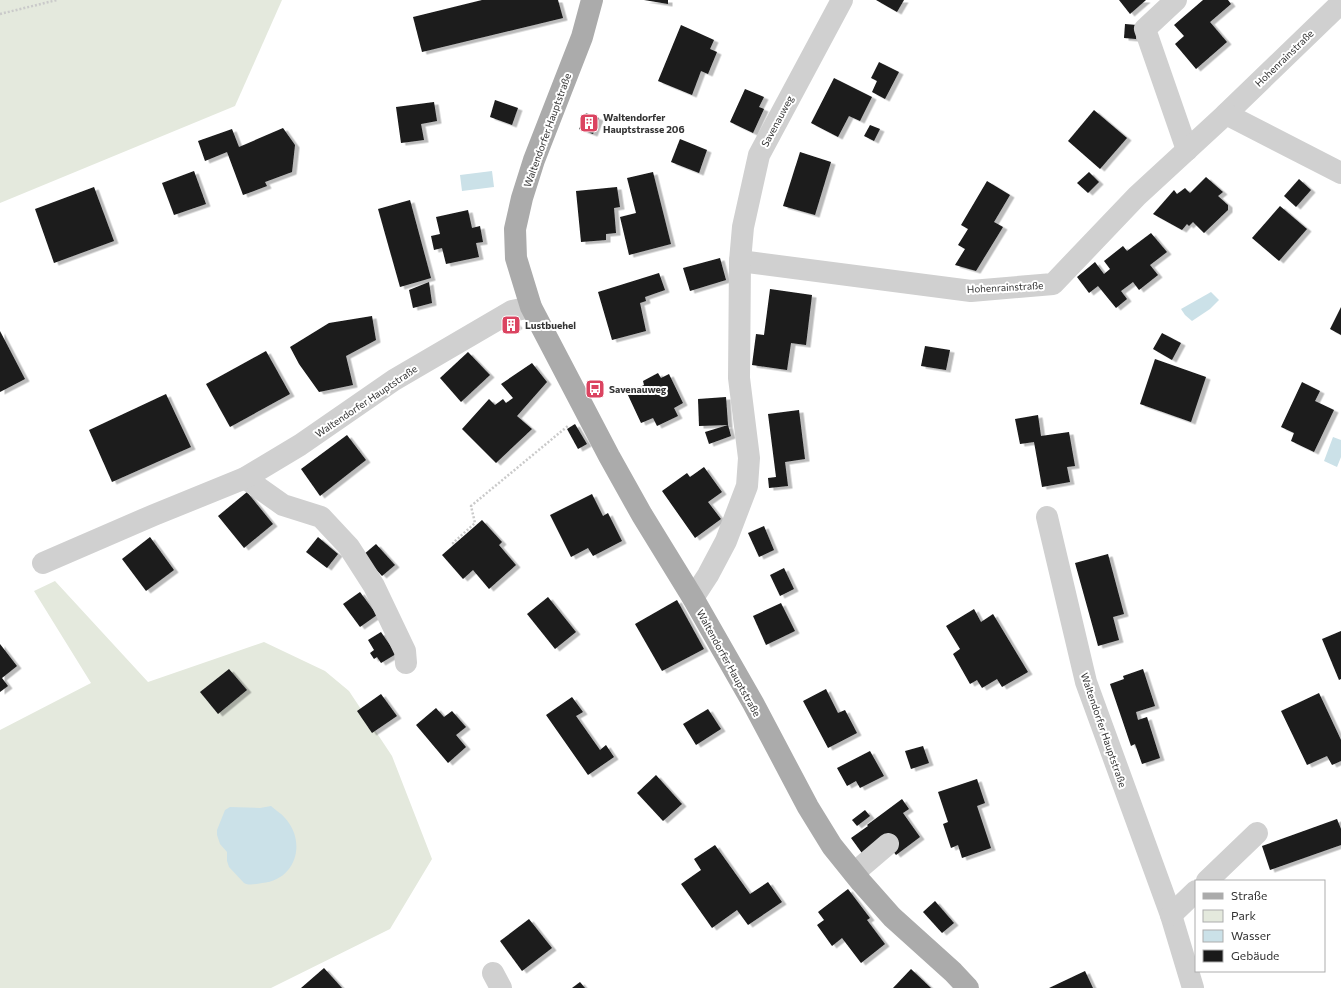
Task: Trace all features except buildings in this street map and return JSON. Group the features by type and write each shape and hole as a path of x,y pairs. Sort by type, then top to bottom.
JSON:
{"main road":[{"name":"Waltendorfer Hauptstraße","path":"592,0 582,37 534,160 522,198 515,229 516,258 531,307 609,456 642,515 693,598 753,703 808,807 832,846 892,917 953,972 968,988"}],"street":[{"name":"Savenauweg","path":"693,598 708,575 726,541 747,486 749,458 739,378 740,261 743,227 759,155 842,0"},
{"path":"1176,0 1145,29 1187,150"},
{"name":"Hohenrainstraße","path":"740,261 971,291 1053,284 1137,196 1226,114 1341,3"},
{"path":"1226,114 1341,173"},
{"name":"Waltendorfer Hauptstraße","path":"43,564 154,515 245,478 300,445 394,380 512,311 531,307"},
{"path":"245,478 283,505 321,517 349,547 374,586 405,651 406,663"},
{"name":"Waltendorfer Hauptstraße","path":"1047,517 1086,682 1171,915 1193,988"},
{"path":"1208,880 1257,833"},
{"path":"854,873 888,844"},
{"path":"1171,915 1195,892"}],"path":[{"path":"0,14 57,0"},
{"path":"454,544 453,543 475,523 471,506 573,422"}],"green space":[{"path":"0,0 282,0 235,106 0,203"},
{"path":"55,581 148,682 264,642 325,671 349,691 392,756 432,859 390,929 271,988 0,988 0,730 91,683 34,591"}],"water":[{"path":"492,171 494,187 462,191 460,175"},
{"path":"1211,292 1219,300 1210,309 1192,321 1185,315 1181,309"},
{"path":"1333,437 1341,440 1341,457 1337,467 1324,461"},
{"path":"271,806 283,816 292,828 296,848 294,858 290,867 283,875 274,880 250,885 246,884 229,867 227,852 220,844 217,830 225,810 230,807 260,808"}],"place":[{"name":"Waltendorfer Hauptstrasse 206","path":"589,123"},
{"name":"Lustbuehel","path":"511,325"},
{"name":"Savenauweg","path":"595,389"}]}
